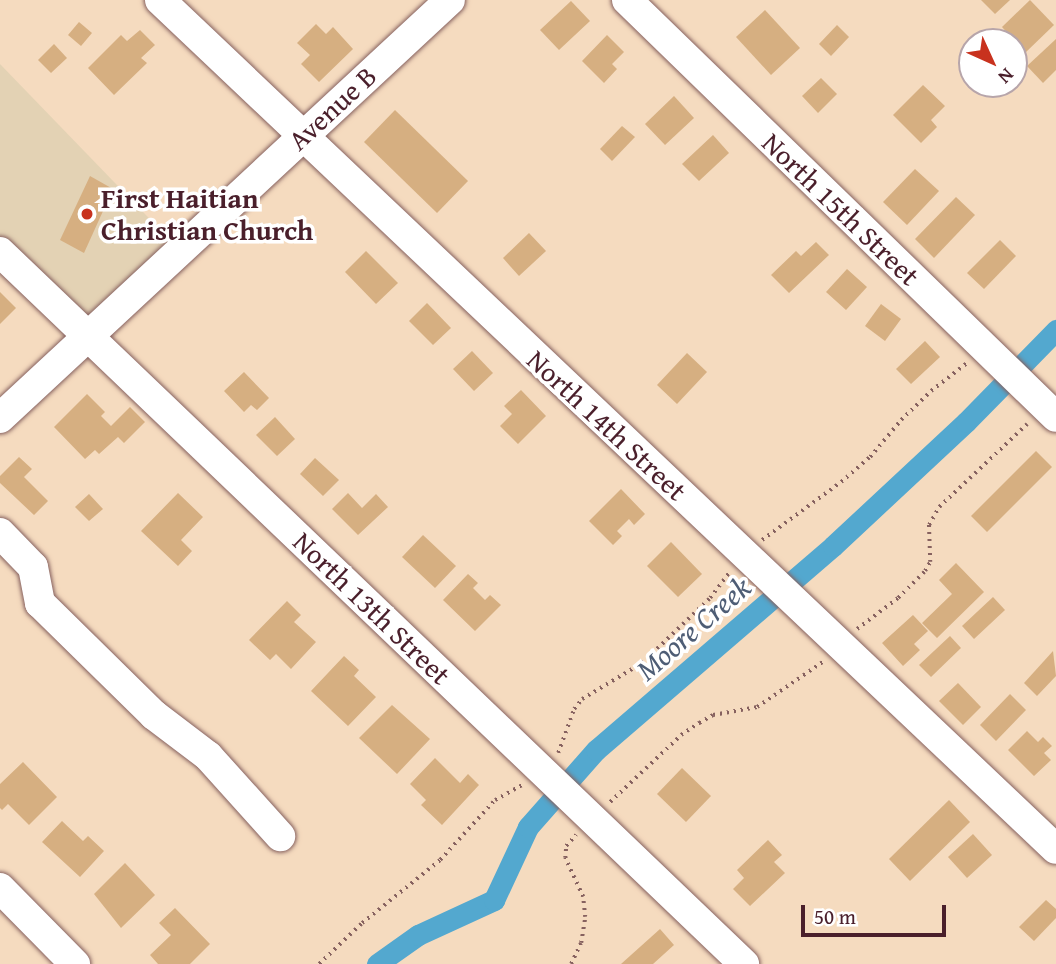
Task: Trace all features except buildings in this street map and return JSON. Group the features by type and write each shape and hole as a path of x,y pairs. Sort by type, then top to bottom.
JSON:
{"street":[{"name":"North 14th Street","path":"160,0 1056,849"},
{"name":"Avenue B","path":"0,418 450,0"},
{"name":"North 15th Street","path":"627,0 1045,407"},
{"name":"North 13th Street","path":"0,252 744,964"},
{"path":"0,533 33,566 40,603 154,715 208,756 281,836"},
{"path":"0,888 75,964"}],"path":[{"path":"756,545 860,465 901,420 987,351"},
{"path":"850,634 898,597 925,571 930,562 929,525 932,516 1045,407"},
{"path":"319,964 362,923 440,860 495,800 553,780 574,709 582,699 642,663 665,643 736,566"},
{"path":"603,808 681,735 713,715 757,707 830,655"},
{"path":"571,964 581,943 585,917 583,897 565,858 566,846 582,829"}],"shaded area":[{"path":"0,64 173,243 89,323 0,238"}],"waterway":[{"name":"Moore Creek","path":"377,964 418,935 494,900 528,827 596,750 833,546 966,422 1056,330"}],"place":[{"name":"First Haitian Christian Church","path":"87,214"}]}
